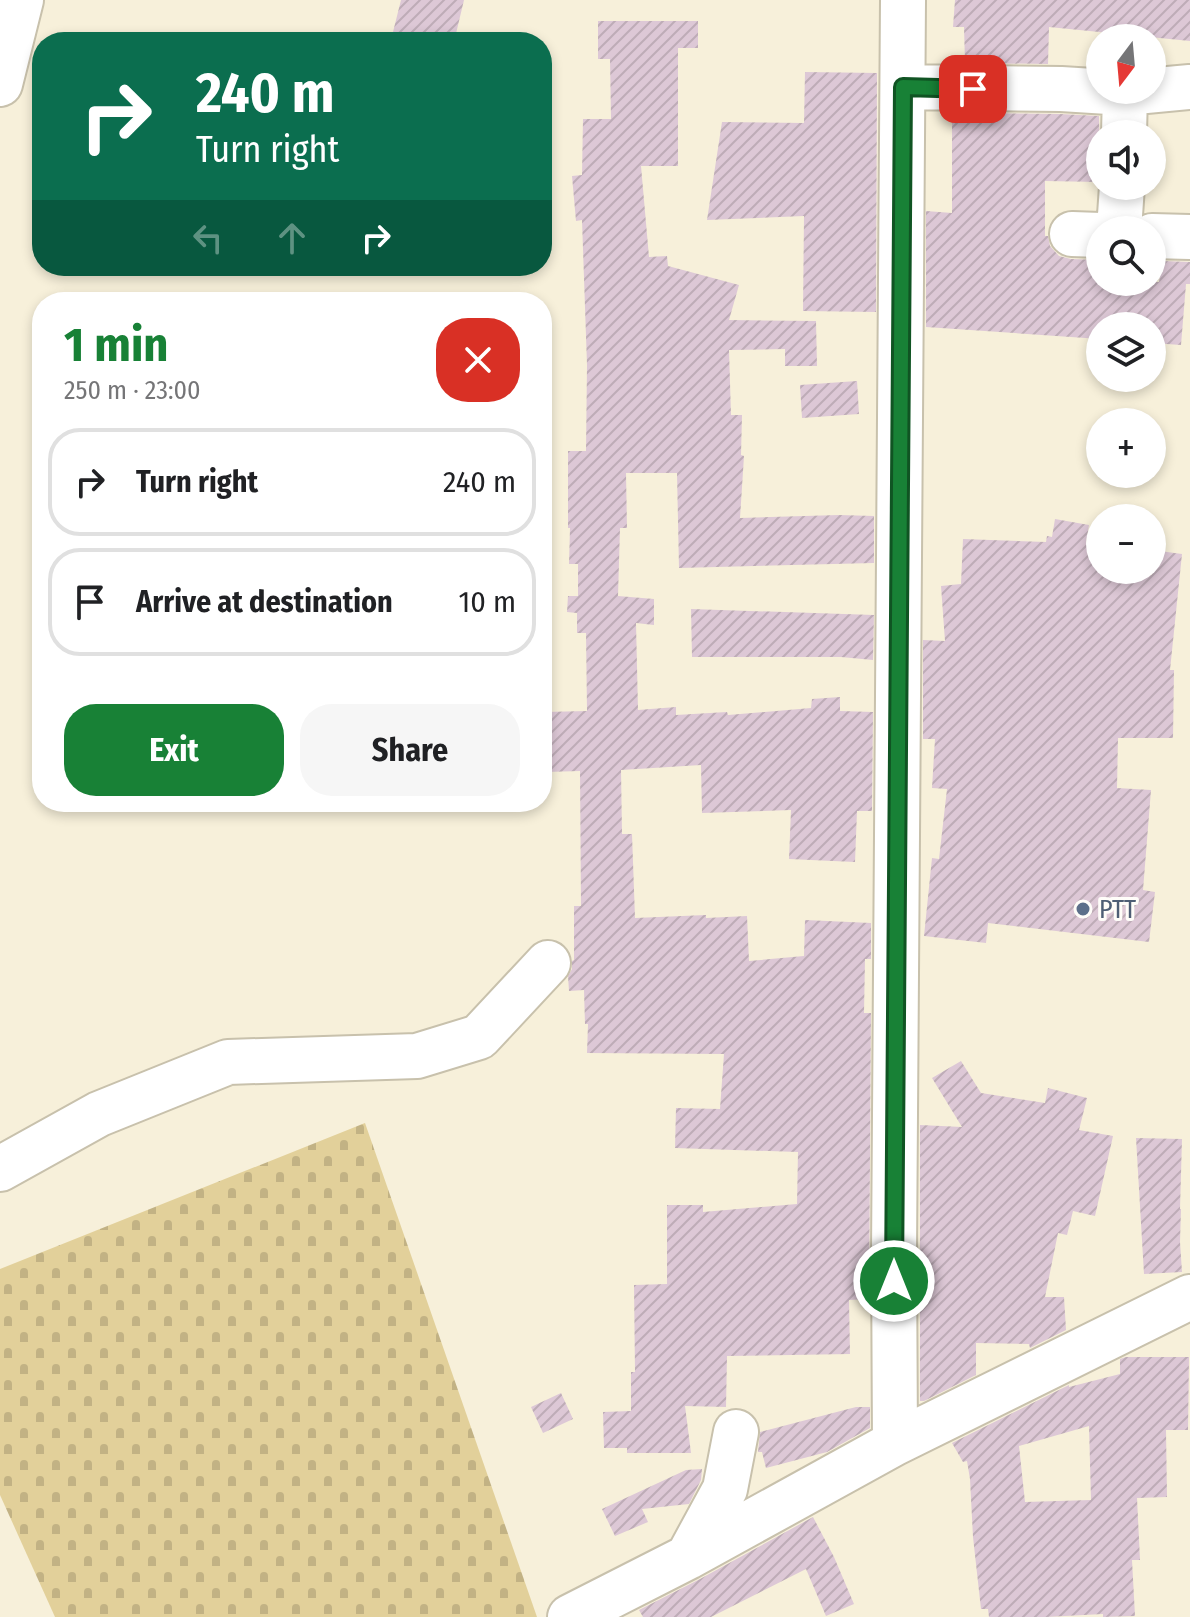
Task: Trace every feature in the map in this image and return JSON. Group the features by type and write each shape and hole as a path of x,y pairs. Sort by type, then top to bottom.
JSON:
{"street":[{"path":"0,84 21,0"},
{"path":"895,1443 903,0"},
{"path":"903,87 1061,89 1124,113 1190,87"},
{"path":"1166,236 1190,237"},
{"path":"0,1169 99,1114 228,1062 417,1056 479,1037 548,963"},
{"path":"570,1617 688,1557 895,1443 1190,1297"},
{"path":"688,1557 725,1489 736,1432"}],"green space":[{"path":"365,1123 537,1617 55,1617 0,1495 0,1269"}],"building":[{"path":"401,0 464,0 456,32 393,32"},
{"path":"955,0 1190,0 1190,41 1166,39 1166,24 1086,24 1086,31 1049,27 1048,64 965,63 964,27 953,27"},
{"path":"598,21 698,21 698,48 678,48 678,166 641,166 649,257 667,256 668,266 739,285 729,320 816,321 817,366 785,366 785,349 729,350 731,415 742,415 741,455 744,456 740,518 874,516 874,563 679,568 677,473 626,473 627,528 620,528 618,596 654,599 654,625 636,623 638,710 676,707 676,715 727,712 728,715 811,708 812,699 840,697 840,711 873,712 872,811 857,811 855,862 789,859 791,810 702,813 701,765 621,770 622,834 632,834 635,918 747,916 749,961 804,956 805,920 871,923 871,959 865,959 864,1013 871,1013 869,1299 849,1300 850,1354 727,1356 726,1407 685,1406 691,1453 627,1453 627,1448 604,1448 603,1412 631,1411 631,1372 635,1372 634,1285 667,1284 667,1205 703,1205 703,1212 797,1204 798,1152 675,1148 676,1108 720,1109 724,1054 587,1053 584,990 569,991 568,976 574,960 574,906 581,906 580,771 552,772 552,712 587,711 586,633 577,633 577,613 567,612 568,596 578,596 578,564 569,564 568,451 586,451 587,365 582,220 576,221 572,176 582,175 583,119 611,119 610,59 598,59"},
{"path":"805,72 877,73 876,312 803,311 804,216 707,220 722,122 804,123"},
{"path":"952,113 1099,116 1099,120 1086,120 1086,182 1045,181 1045,236 1048,236 1050,246 1059,256 1086,260 1086,296 1166,296 1166,261 1190,262 1181,345 1166,344 1166,312 1086,312 1086,338 926,327 926,211 952,213"},
{"path":"857,381 859,414 802,418 800,385"},
{"path":"1055,519 1086,524 1086,584 1166,584 1166,552 1182,554 1170,670 1174,670 1173,738 1118,738 1117,788 1151,790 1143,890 1155,892 1149,942 988,923 986,943 924,936 932,858 939,859 947,789 932,788 935,739 923,739 923,640 945,641 941,586 961,584 963,539 1046,542 1047,536 1052,537"},
{"path":"691,609 874,615 873,660 841,657 692,657"},
{"path":"961,1061 981,1093 1045,1103 1048,1088 1087,1098 1079,1130 1113,1136 1095,1216 1073,1211 1067,1235 1058,1233 1045,1297 1064,1297 1066,1330 1030,1348 1029,1344 976,1343 976,1375 920,1401 920,1125 962,1127 932,1078"},
{"path":"1136,1138 1182,1139 1182,1272 1144,1274"},
{"path":"1189,1357 1188,1430 1166,1430 1167,1497 1137,1498 1140,1560 1132,1560 1135,1616 989,1617 988,1609 981,1609 967,1461 963,1462 952,1443 1069,1385 1120,1374 1120,1359","holes":["1089,1426 1091,1500 1025,1502 1019,1446"]},
{"path":"561,1393 573,1419 543,1433 531,1407"},
{"path":"856,1407 870,1407 870,1428 827,1452 766,1468 762,1452 758,1452 760,1432"},
{"path":"702,1469 701,1480 689,1504 642,1509 648,1522 615,1536 602,1509 686,1470"},
{"path":"813,1517 854,1604 826,1616 806,1569 711,1617 643,1617 639,1610 700,1579"}],"place":[{"name":"PTT","path":"1083,909"}],"route":[{"path":"894,1281 903,87 973,89"}]}
